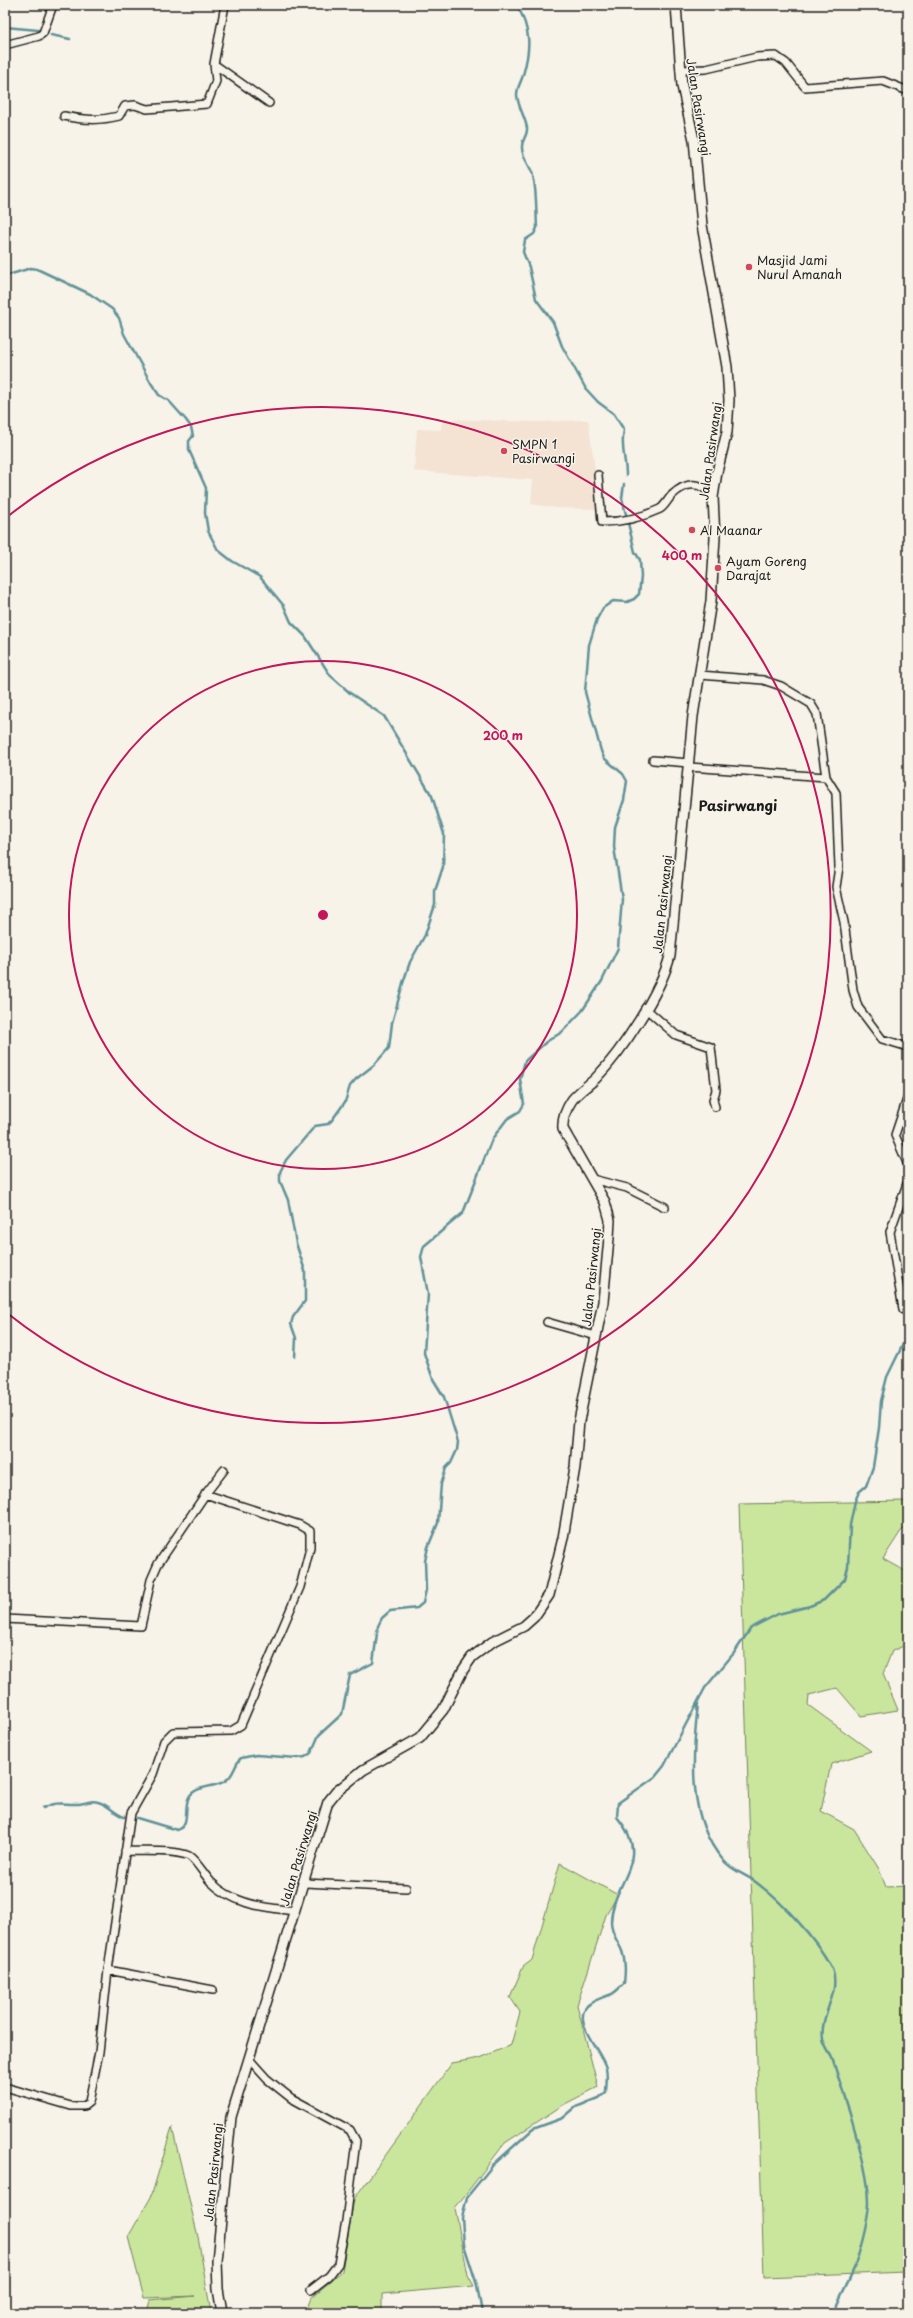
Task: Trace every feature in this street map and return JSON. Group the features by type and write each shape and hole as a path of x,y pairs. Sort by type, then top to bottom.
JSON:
{"street":[{"path":"5,46 39,36 43,33 53,5"},
{"path":"64,116 81,120 93,120 119,116 125,106 135,105 147,109 207,104 216,82 214,64 225,5"},
{"name":"Jalan Pasirwangi","path":"222,2313 218,2289 217,2261 226,2148 234,2103 294,1911 305,1883 322,1816 328,1802 336,1792 363,1770 420,1738 443,1710 463,1670 472,1657 492,1642 524,1626 534,1617 549,1595 563,1538 575,1467 579,1421 603,1302 610,1220 605,1202 563,1129 564,1114 572,1099 596,1078 614,1058 645,1008 666,968 670,956 693,716 711,601 715,538 714,497 717,472 727,432 728,386 702,225 694,140 680,70 676,5"},
{"path":"680,70 706,69 757,57 776,56 786,63 806,87 883,81 908,90"},
{"path":"214,64 269,103"},
{"path":"598,475 602,522 644,515 661,508 673,494 688,484 698,483 708,490 714,497"},
{"path":"700,675 763,680 781,686 811,704 817,714 826,777 836,793 839,867 836,887 844,922 852,990 858,1007 882,1039 908,1047"},
{"path":"653,760 689,765 826,777"},
{"path":"645,1008 676,1035 711,1046 716,1090 713,1100 714,1107"},
{"path":"908,1096 895,1135 908,1165"},
{"path":"592,1179 627,1188 665,1206"},
{"path":"908,1181 890,1236 903,1309 908,1313"},
{"path":"548,1322 596,1336"},
{"path":"5,1619 141,1626 151,1580 156,1569 205,1494 224,1470"},
{"path":"5,2087 71,2106 84,2106 89,2102 99,2052 108,1970 131,1814 153,1774 164,1741 169,1734 173,1732 231,1731 241,1725 300,1587 310,1548 310,1532 300,1525 205,1494"},
{"path":"125,1851 174,1853 190,1856 212,1883 230,1897 258,1906 294,1911"},
{"path":"305,1883 406,1888"},
{"path":"108,1970 213,1990"},
{"path":"249,2059 267,2079 291,2098 350,2130 356,2141 346,2221 338,2264 329,2276 311,2290"}],"shaded area":[{"name":"SMPN 1 Pasirwangi","path":"442,419 538,422 588,420 596,477 598,509 557,508 531,504 533,480 414,471 417,429 441,430"}],"green space":[{"path":"908,1501 908,1526 901,1531 883,1559 908,1573 908,1644 892,1651 883,1674 898,1710 861,1716 837,1688 809,1695 808,1705 871,1751 831,1764 821,1811 854,1829 879,1869 886,1887 908,1886 908,2165 904,2175 905,2272 764,2278 739,1504"},
{"path":"560,1863 618,1895 606,1915 577,2005 598,2087 563,2105 505,2143 455,2208 468,2275 474,2286 382,2294 382,2313 305,2313 311,2298 342,2271 354,2199 452,2063 480,2058 511,2045 520,2012 510,1997 523,1967 532,1960"},
{"path":"172,2127 198,2237 211,2313 147,2313 150,2300 195,2296 144,2298 128,2237 151,2197"}],"waterway":[{"path":"517,5 525,23 528,39 526,65 517,95 527,128 522,143 522,152 532,172 534,182 537,228 534,234 525,240 523,252 529,267 536,299 553,322 562,346 586,389 598,402 614,414 624,430 623,447 626,475"},
{"path":"5,27 38,30"},
{"path":"51,35 70,39"},
{"path":"5,276 31,268 37,269 90,294 112,309 119,318 124,334 159,395 169,401 191,427 193,436 189,441 189,450 206,488 205,513 208,531 218,550 232,561 260,577 284,606 291,622 305,636 330,675 350,693 384,716 432,796 444,834 443,867 435,891 435,905 425,935 410,962 403,983 392,1023 389,1048 374,1065 356,1079 350,1086 345,1102 332,1120 328,1124 315,1126 286,1160 280,1172 280,1181 288,1200 296,1243 305,1271 305,1301 293,1317 291,1324 296,1338 295,1357"},
{"path":"137,1818 177,1830 184,1824 187,1801 192,1793 196,1790 221,1783 228,1779 241,1758 256,1755 298,1758 305,1757 311,1753 319,1735 342,1714 350,1675 373,1663 378,1626 382,1618 390,1611 417,1608 423,1603 426,1590 425,1561 428,1547 438,1523 441,1484 446,1468 451,1463 457,1450 458,1442 444,1397 433,1379 424,1353 428,1294 421,1257 424,1246 463,1213 492,1139 507,1119 520,1111 524,1104 520,1079 525,1061 546,1042 562,1032 582,1011 602,981 618,948 622,899 614,847 615,827 624,800 627,781 623,774 604,758 585,692 589,645 597,619 603,608 613,601 627,602 634,599 639,594 641,577 640,560 635,552 622,498 624,484"},
{"path":"482,2313 477,2285 464,2245 462,2218 467,2197 493,2165 533,2129 563,2118 576,2107 599,2098 606,2092 606,2068 585,2028 583,2013 589,2004 595,2000 614,1993 624,1984 624,1959 622,1951 613,1934 611,1922 613,1907 632,1858 632,1846 627,1832 617,1817 618,1803 655,1777 664,1766 705,1688 734,1653 751,1628 778,1614 810,1606 824,1600 845,1579 848,1567 850,1525 855,1501 859,1492 866,1486 873,1467 879,1428 881,1401 887,1377 908,1334"},
{"path":"698,1703 694,1764 695,1785 703,1825 711,1843 727,1864 757,1883 788,1911 817,1944 831,1967 834,1976 833,1993 824,2020 823,2039 825,2047 832,2058 850,2113 865,2170 869,2203 866,2227 855,2266 834,2313"},
{"path":"43,1808 58,1803 79,1804 95,1801 104,1804 124,1817"}],"place":[{"name":"Masjid Jami Nurul Amanah","path":"749,267"},
{"name":"SMPN 1 Pasirwangi","path":"504,451"},
{"name":"Al Maanar","path":"692,530"},
{"name":"Ayam Goreng Darajat","path":"718,568"}],"district":[{"name":"Pasirwangi","path":"738,805"}]}
